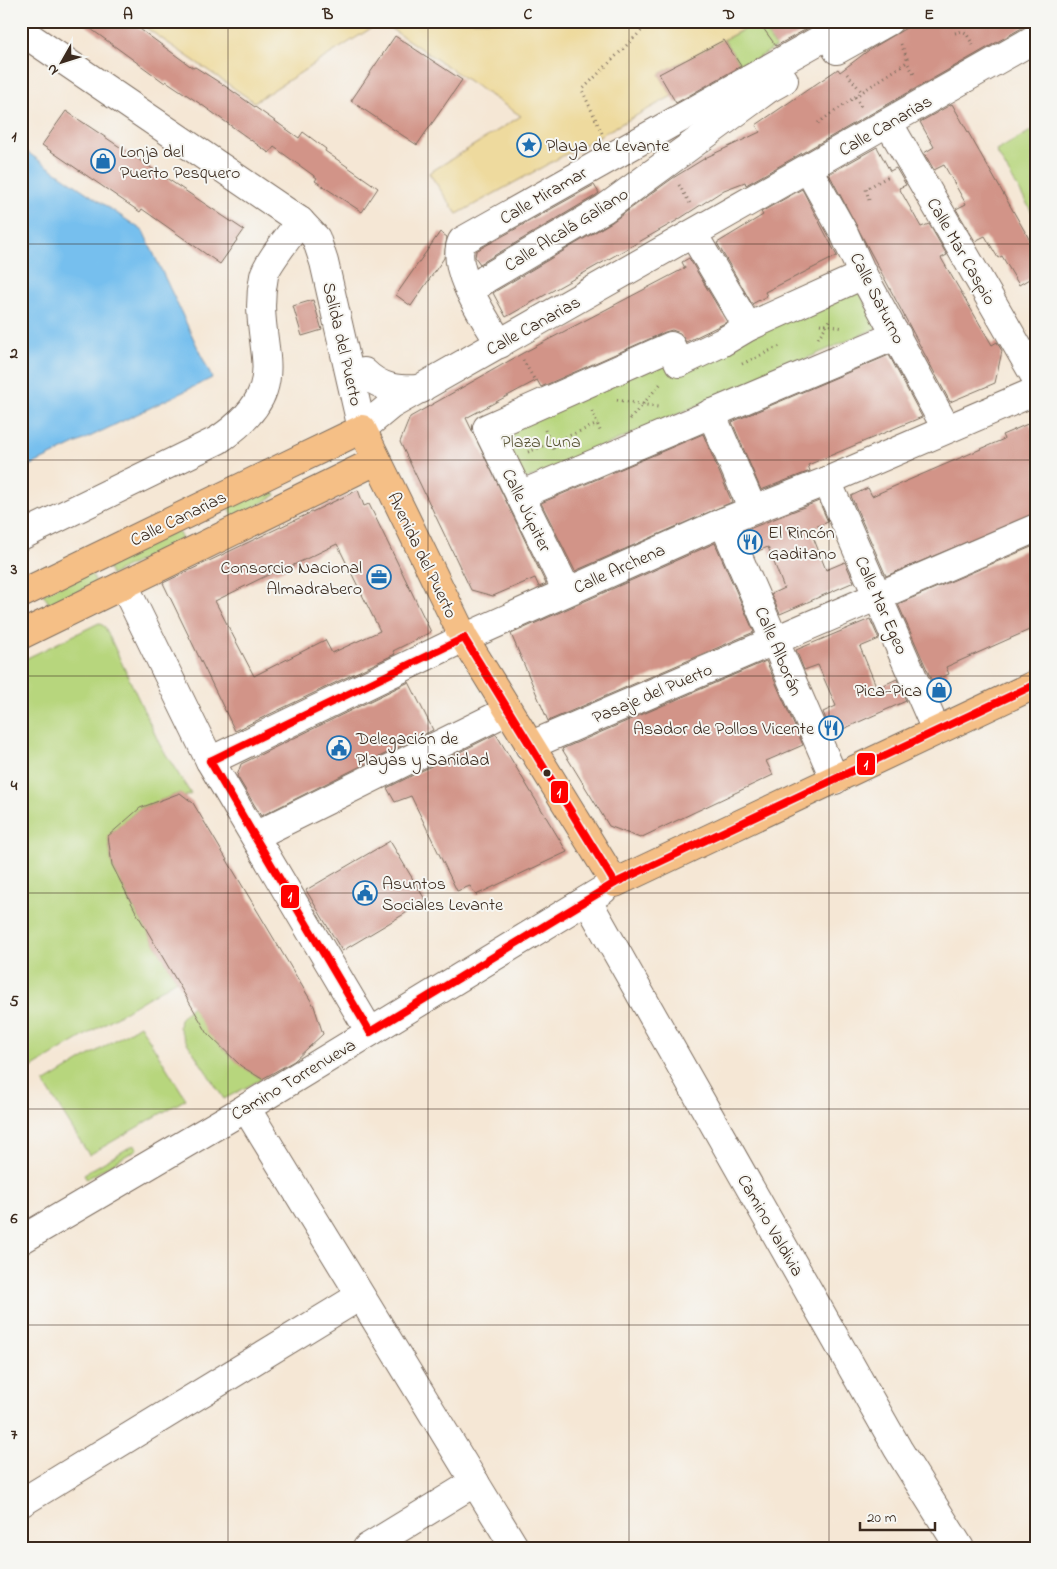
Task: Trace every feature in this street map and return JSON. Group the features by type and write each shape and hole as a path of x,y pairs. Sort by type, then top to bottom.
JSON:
{"main road":[{"name":"Avenida del Puerto","path":"362,429 464,638 507,711 615,883"},
{"name":"Calle Canarias","path":"21,594 362,429"},
{"name":"Calle Canarias","path":"21,635 376,461"},
{"path":"615,883 1036,684"}],"street":[{"name":"Calle Miramar","path":"505,341 470,291 460,261 459,247 462,241 853,21"},
{"name":"Calle Alcalá Galiano","path":"470,291 486,278 604,209 768,89 887,22"},
{"path":"21,31 300,222 316,238 323,259 339,278 347,298 364,372 368,404 362,429"},
{"name":"Calle Canarias","path":"362,429 391,405 889,124 1036,38"},
{"name":"Calle Mar Caspio","path":"889,124 912,163 927,211 1036,378"},
{"name":"Calle Saturno","path":"808,168 848,240 863,275 946,428"},
{"path":"21,536 218,440 238,427 262,394 267,379 261,301 264,273 300,222"},
{"path":"699,230 758,323"},
{"name":"Salida del Puerto","path":"323,259 362,429"},
{"path":"540,404 582,391 671,346 679,363 758,323 863,275"},
{"path":"520,495 565,476 608,452 711,413 897,335"},
{"path":"364,372 372,380 396,390 421,389"},
{"name":"Calle Archena","path":"210,761 464,638 723,522 828,481 946,428 1036,391"},
{"name":"Calle Júpiter","path":"540,404 487,428 567,592"},
{"path":"711,413 753,510"},
{"name":"Calle Mar Egeo","path":"828,481 936,730"},
{"name":"Calle Alborán","path":"723,522 835,780"},
{"name":"Pasaje del Puerto","path":"529,746 1036,528"},
{"path":"124,585 210,761 370,1032"},
{"path":"254,836 507,711"},
{"name":"Camino Torrenueva","path":"21,1240 246,1108 615,883"},
{"name":"Camino Valdivia","path":"587,900 898,1449 960,1548"},
{"path":"246,1108 515,1548"},
{"path":"21,1503 360,1296"},
{"path":"367,1548 475,1482"}],"path":[{"path":"612,156 582,90 651,21"},
{"path":"831,54 862,92"},
{"path":"818,123 906,62 929,100"},
{"path":"666,162 699,230"},
{"path":"869,200 866,194 868,188 912,163"},
{"path":"817,340 832,318"},
{"path":"758,323 792,379"},
{"path":"817,324 853,329"},
{"path":"505,341 540,404 550,442 565,476"},
{"path":"608,452 642,404 679,363"},
{"path":"582,391 660,408"},
{"path":"582,391 598,424 608,452"},
{"path":"504,463 550,442 598,424"}],"green space":[{"path":"758,22 776,47 742,68 724,40"},
{"path":"1036,128 1036,219 996,151"},
{"name":"Plaza Luna","path":"857,286 877,328 520,482 496,427"},
{"path":"270,485 276,495 234,518 228,504"},
{"path":"177,529 182,539 111,575 106,562"},
{"path":"90,570 96,583 50,605 43,594"},
{"path":"99,623 105,627 160,745 191,794 184,797 180,793 140,808 108,836 112,865 136,912 177,980 21,1074 21,661"},
{"path":"192,1006 206,1029 230,1056 262,1079 224,1099 184,1038 179,1027 180,1019"},
{"path":"140,1025 186,1099 89,1155 44,1083"},
{"path":"135,1144 137,1149 87,1179 84,1174"}],"sand":[{"name":"Playa de Levante","path":"136,21 759,21 659,74 672,96 457,214 429,173 521,116 381,22 254,102"}],"water":[{"path":"21,148 143,231 212,378 21,470"}],"building":[{"path":"80,21 129,21 193,68 195,67 228,88 299,138 303,132 326,149 325,151 378,188 362,212 315,181 317,178 274,147 269,153 202,105 166,81 165,83"},
{"path":"758,21 821,21 776,46"},
{"path":"918,21 1034,21 746,185 745,182 724,190 676,221 506,317 493,293 612,222 673,178 707,157 760,132 756,125 838,69 840,72 869,50"},
{"path":"395,36 462,80 417,145 351,101"},
{"path":"724,40 741,66 676,103 659,74"},
{"path":"952,104 1036,251 1036,275 1019,285 1002,256 998,258 985,236 975,241 956,209 966,204 944,165 934,170 924,153 934,147 920,122"},
{"path":"66,111 244,230 220,264 142,209 140,212 42,145"},
{"path":"877,147 890,171 896,168 906,185 899,188 921,227 929,224 947,255 941,258 992,345 997,342 1002,351 995,383 950,402 829,174"},
{"path":"594,185 599,193 595,196 480,264 475,257 476,251"},
{"path":"802,189 837,256 765,292 767,296 752,304 717,243 763,215 761,212"},
{"path":"440,232 447,237 444,258 411,306 396,295"},
{"path":"689,258 727,322 686,342 680,333 672,330 665,332 541,387 537,380 466,418 546,584 539,587 535,578 493,596 471,590 400,442 410,417 523,353 685,268 682,262"},
{"path":"313,300 322,330 302,336 293,306"},
{"path":"889,355 922,417 808,465 810,471 761,490 732,422"},
{"path":"1030,423 1036,436 1036,513 886,576 851,496 868,488 872,496 1004,439 1002,435"},
{"path":"703,434 732,502 575,571 541,503"},
{"path":"358,490 364,506 369,504 431,632 393,651 395,654 235,731 163,583","holes":["337,544 380,631 332,653 325,640 254,676 215,601"]},
{"path":"819,501 828,522 810,529 826,570 845,562 854,582 780,614 771,594 784,588 768,547 753,553 744,531"},
{"path":"715,543 754,632 548,721 511,634"},
{"path":"1036,545 1036,627 946,667 949,674 932,681 898,604"},
{"path":"870,619 879,639 860,647 877,688 897,679 906,701 832,734 823,712 836,706 818,665 804,670 796,650"},
{"path":"766,661 803,745 766,761 773,775 640,838 609,826 562,749"},
{"name":"Delegación de Playas y Sanidad","path":"409,682 433,730 261,816 237,776 241,764"},
{"path":"496,734 567,852 476,895 470,886 457,891 411,796 395,802 387,788"},
{"path":"180,793 193,803 314,1006 323,1034 294,1061 262,1079 241,1066 208,1034 136,912 112,865 108,836 140,808"},
{"name":"Asuntos Sociales Levante","path":"390,841 426,901 342,951 306,890"}],"transit line":[{"name":"1","path":"464,638 615,883"},
{"name":"1","path":"210,761 464,638"},
{"name":"1","path":"370,1032 615,883 1036,684"},
{"name":"1","path":"210,761 370,1032"}],"place":[{"name":"Playa de Levante","path":"529,145"},
{"name":"Lonja del Puerto Pesquero","path":"103,161"},
{"name":"El Rincón Gaditano","path":"750,542"},
{"name":"Consorcio Nacional Almadrabero","path":"379,577"},
{"name":"Pica-Pica","path":"939,690"},
{"name":"Asador de Pollos Vicente","path":"831,728"},
{"name":"Delegación de Playas y Sanidad","path":"339,748"},
{"name":"Asuntos Sociales Levante","path":"365,893"}]}
